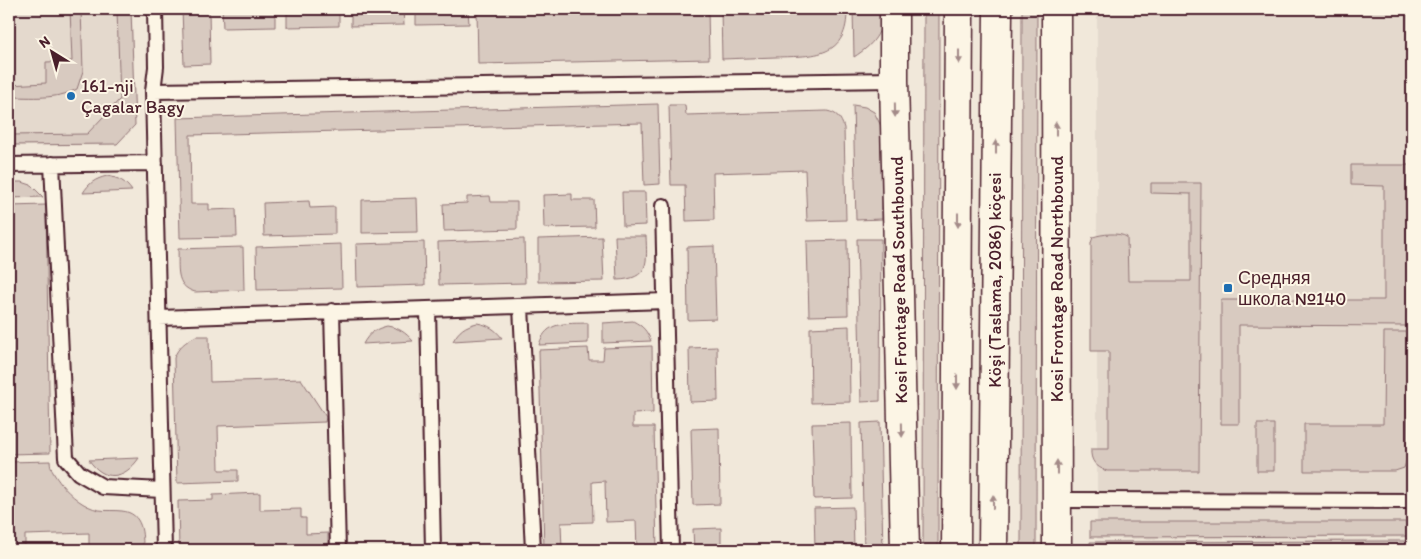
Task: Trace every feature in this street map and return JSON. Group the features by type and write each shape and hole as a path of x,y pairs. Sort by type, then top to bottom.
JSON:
{"street":[{"name":"Kosi Frontage Road Southbound","path":"894,9 905,550"},
{"name":"Köşi (Taslama, 2086) köçesi","path":"956,550 959,9"},
{"name":"Köşi (Taslama, 2086) köçesi","path":"993,550 998,9"},
{"name":"Kosi Frontage Road Northbound","path":"1056,9 1057,550"}],"lane":[{"path":"155,9 156,67 153,92 164,550"},
{"path":"153,92 894,80"},
{"path":"9,165 155,163"},
{"path":"52,164 66,458 79,473 103,487 162,490"},
{"path":"663,206 671,550"},
{"path":"159,318 665,301"},
{"path":"521,307 533,550"},
{"path":"428,309 434,550"},
{"path":"332,312 338,550"},
{"path":"1057,500 1412,502"}],"shaded area":[{"name":"161-nji Çagalar Bagy","path":"9,9 132,9 135,125 117,145 9,146"},
{"path":"70,9 81,9 83,71 77,89 61,95 9,97 9,85 46,83 46,62 72,61"},
{"path":"182,9 209,9 210,64 184,65"},
{"path":"222,9 275,9 275,27 223,28"},
{"path":"287,9 339,9 339,26 287,27"},
{"path":"351,9 403,9 404,25 351,26"},
{"path":"416,9 468,9 469,24 416,25"},
{"path":"477,9 708,9 709,59 478,64"},
{"path":"721,9 847,9 846,25 842,37 826,51 803,56 722,59"},
{"path":"853,9 883,9 881,25 876,37 854,57"},
{"path":"924,9 939,9 938,550 923,550"},
{"path":"1022,9 1037,9 1036,550 1021,550"},
{"path":"1097,9 1412,9 1412,538 1097,539"},
{"path":"131,10 135,125 117,144 9,145 9,135 87,134 120,99 117,11"},
{"path":"658,104 660,184 644,185 642,123 190,135 191,204 209,204 209,210 236,209 237,237 180,238 177,118"},
{"path":"669,105 685,105 686,115 827,111 836,115 844,128 846,220 807,221 805,170 713,173 714,220 686,221 685,185 671,185"},
{"path":"853,105 865,107 874,112 882,128 882,219 856,220"},
{"path":"1351,165 1409,165 1408,326 1239,325 1239,424 1221,424 1221,300 1384,300 1384,186 1351,185"},
{"path":"107,176 121,180 132,191 83,193 93,182"},
{"path":"9,182 22,182 31,185 43,197 9,198"},
{"path":"1151,183 1201,183 1199,471 1107,471 1100,468 1092,457 1091,449 1109,449 1109,351 1091,351 1091,243 1093,237 1119,234 1127,237 1128,281 1191,281 1191,194 1151,193"},
{"path":"622,192 645,192 646,225 623,226"},
{"path":"572,194 572,200 594,200 595,227 544,228 543,195"},
{"path":"490,196 491,202 517,202 517,229 444,231 443,204 467,203 467,197"},
{"path":"417,198 418,232 362,233 362,200"},
{"path":"309,201 310,208 335,207 335,234 264,236 263,203"},
{"path":"46,205 50,453 9,454 9,206"},
{"path":"615,236 646,236 646,261 641,272 636,276 617,280"},
{"path":"602,237 604,281 538,282 538,239"},
{"path":"524,239 525,283 439,285 438,242"},
{"path":"857,239 881,239 880,401 861,402"},
{"path":"847,240 848,315 809,316 807,241"},
{"path":"424,242 425,285 357,287 356,244"},
{"path":"341,244 342,288 257,290 256,247"},
{"path":"714,246 716,319 688,320 687,247"},
{"path":"243,247 244,290 195,292 188,289 181,281 178,269 178,249"},
{"path":"633,321 644,329 651,341 603,343 603,323"},
{"path":"477,323 491,328 502,338 453,341 463,329"},
{"path":"588,323 588,343 539,345 542,337 552,327 565,324"},
{"path":"387,326 402,331 413,341 363,344 373,332"},
{"path":"849,326 850,402 811,403 810,328"},
{"path":"1384,332 1408,332 1407,459 1404,468 1395,471 1304,471 1304,424 1383,424"},
{"path":"196,336 209,336 210,382 301,379 326,417 325,422 218,426 219,470 238,470 238,481 177,483 174,358 182,345"},
{"path":"652,346 653,413 633,414 633,427 654,427 657,550 637,550 636,521 606,522 605,481 592,482 593,522 561,523 562,550 544,550 539,350 588,348 589,360 603,360 604,348"},
{"path":"717,347 718,401 690,402 689,348"},
{"path":"880,422 883,550 864,550 861,423"},
{"path":"851,423 852,498 814,499 812,424"},
{"path":"1257,424 1274,424 1274,471 1257,471"},
{"path":"719,428 720,504 693,505 691,429"},
{"path":"139,458 127,471 114,476 101,472 89,460"},
{"path":"50,461 52,470 61,484 73,497 83,504 93,509 122,511 134,516 138,520 142,531 143,550 89,550 89,533 25,535 25,550 9,550 9,462"},
{"path":"260,493 260,510 301,509 301,518 306,518 306,534 328,533 328,550 179,550 178,501 213,500 213,495"},
{"path":"853,507 854,550 815,550 814,508"},
{"path":"1090,522 1412,522 1412,536 1090,537"},
{"path":"721,528 721,550 694,550 693,529"},
{"path":"1412,539 1412,550 1097,550 1097,541"},
{"path":"1412,541 1412,550 1091,550 1090,542"}],"place":[{"name":"161-nji Çagalar Bagy","path":"71,96"},
{"name":"Средняя школа №140","path":"1228,288"}]}
